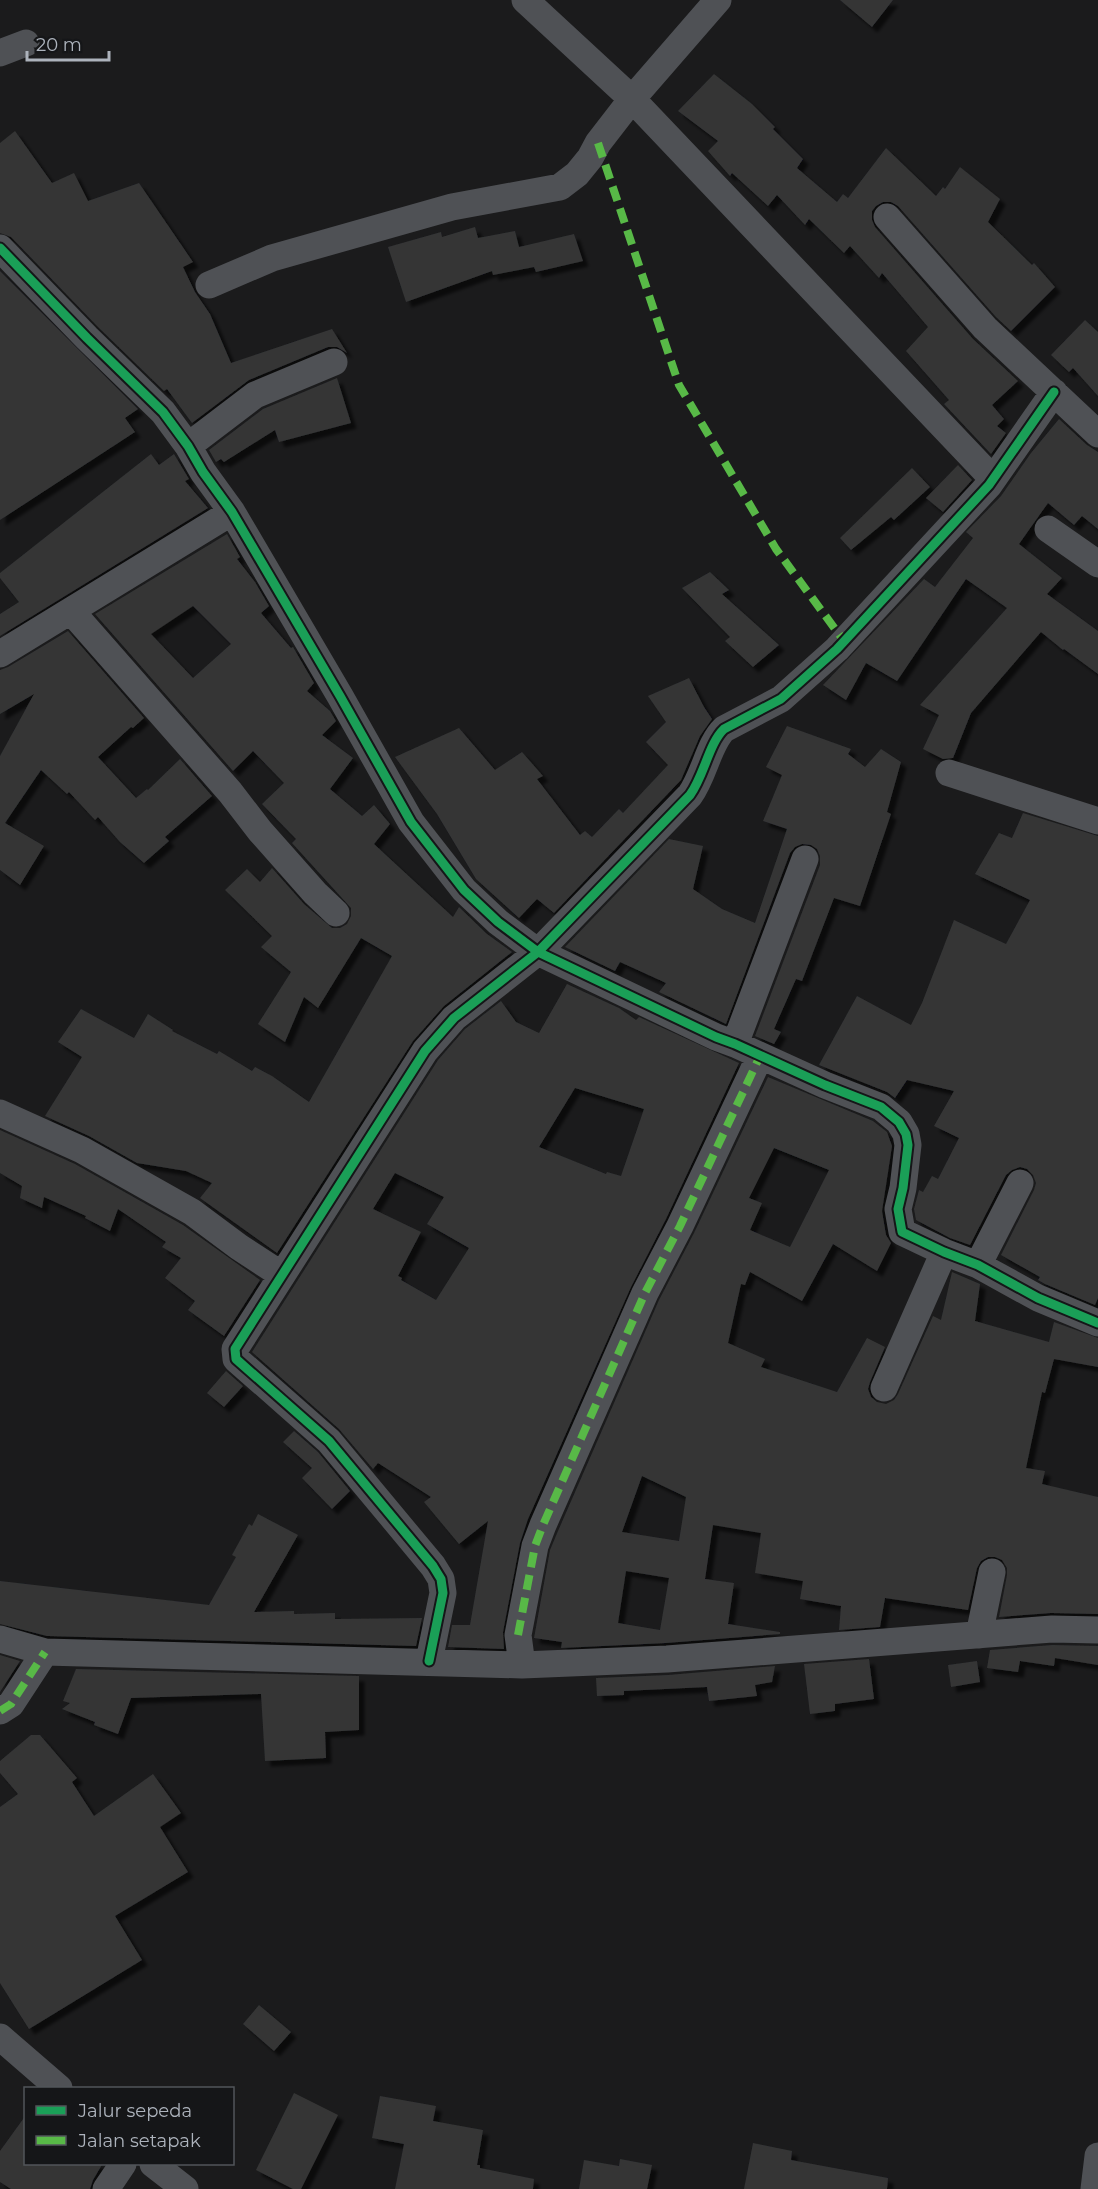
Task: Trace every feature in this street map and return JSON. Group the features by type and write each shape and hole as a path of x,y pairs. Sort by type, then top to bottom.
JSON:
{"street":[{"path":"525,0 632,99 993,479"},
{"path":"209,285 272,258 452,207 560,187 577,174 632,99 718,0"},
{"path":"0,53 26,43"},
{"path":"887,217 985,328 1098,434"},
{"path":"0,249 87,339 163,412 188,446 203,472 232,512 411,822 464,891 498,922 538,952 716,1037 881,1107 899,1122 906,1134 908,1145 898,1209 902,1232 978,1265 1038,1298 1098,1323"},
{"path":"188,446 255,394 334,362"},
{"path":"429,1661 443,1593 441,1579 433,1566 329,1441 236,1359 235,1349 425,1051 454,1018 538,952 690,795 699,783 718,735 724,729 781,699 837,649 993,479 1054,392"},
{"path":"0,654 232,512"},
{"path":"1048,529 1098,564"},
{"path":"71,611 230,792 260,831 315,893 336,913"},
{"path":"949,773 1098,821"},
{"path":"735,1044 805,859"},
{"path":"522,1665 518,1635 535,1546 543,1525 645,1293 680,1226 760,1056"},
{"path":"0,1113 82,1150 192,1212 282,1275"},
{"path":"978,1265 1020,1183"},
{"path":"884,1388 944,1252"},
{"path":"979,1635 992,1572"},
{"path":"0,1639 45,1652 522,1665 667,1659 1052,1629 1098,1630"},
{"path":"4,1705 45,1652"},
{"path":"0,2037 58,2087"},
{"path":"1094,2189 1098,2156"},
{"path":"106,2189 122,2165"},
{"path":"155,2165 185,2189"}],"building":[{"path":"840,0 893,0 872,27"},
{"path":"714,74 752,104 775,127 773,129 803,159 797,168 837,202 843,194 848,198 886,148 936,196 943,187 945,189 960,167 1000,199 988,222 1032,265 1034,263 1055,287 1011,331 898,206 891,202 883,202 872,211 875,227 973,339 1018,381 992,405 1004,419 997,426 1006,433 991,454 944,404 949,400 906,351 928,327 882,273 879,278 850,246 844,253 809,219 805,225 777,195 768,206 732,173 730,176 708,151 718,141 678,111"},
{"path":"15,131 52,183 74,173 88,201 139,183 193,262 183,267 195,292 210,314 231,363 332,329 347,353 337,347 328,347 249,380 192,423 167,389 164,391 98,327 11,237 0,233 0,143"},
{"path":"475,227 478,238 515,231 519,247 574,234 583,261 536,272 534,267 493,275 492,271 406,302 388,247 441,232 442,237"},
{"path":"0,271 138,409 125,418 135,432 0,520"},
{"path":"1085,320 1098,332 1098,396 1073,368 1069,372 1051,355"},
{"path":"337,378 351,423 279,442 275,430 224,462 221,459 216,462 209,450 263,409"},
{"path":"1059,419 1098,452 1098,529 1082,516 1074,525 1048,503 1019,544 1062,578 1047,594 1098,631 1098,674 1041,632 971,713 953,758 943,759 923,749 939,715 920,705 1007,608 966,579 897,681 866,663 846,700 823,685 924,579 935,587 973,538 966,532 1001,496 1031,453"},
{"path":"151,454 159,465 174,454 189,479 185,481 208,508 0,636 0,614 19,602 0,578 0,573"},
{"path":"958,465 972,480 943,512 926,498"},
{"path":"912,468 930,487 894,520 891,517 851,550 840,538"},
{"path":"227,534 240,557 237,559 255,582 269,606 261,613 291,648 293,647 314,683 307,691 330,711 336,721 322,735 353,758 330,789 362,816 374,805 390,824 374,844 453,917 459,907 487,934 512,952 444,1006 413,1041 277,1253 200,1198 212,1183 186,1171 137,1163 89,1136 45,1116 82,1057 58,1042 81,1009 134,1038 148,1014 172,1031 217,1054 219,1051 252,1071 255,1067 272,1076 309,1102 392,956 361,938 318,1008 304,997 285,1042 258,1024 291,972 261,947 272,936 225,890 247,869 260,882 272,868 304,904 332,928 340,928 347,924 351,916 351,908 292,843 296,839 262,804 284,783 253,751 233,771 95,614","holes":["193,606 231,644 193,678 151,634"]},
{"path":"710,572 729,590 722,594 779,645 753,667 725,641 730,637 682,588"},
{"path":"68,631 144,718 98,757 136,798 148,790 180,759 212,796 165,837 169,841 144,863 120,842 98,817 95,820 69,792 67,794 41,770 5,823 44,846 20,885 0,870 0,756 34,694 0,714 0,670"},
{"path":"689,678 712,719 700,736 681,780 554,913 537,899 519,918 476,879 437,814 395,757 459,728 495,770 522,752 543,776 537,779 580,835 585,831 592,837 619,809 623,813 668,765 646,742 666,722 648,696"},
{"path":"787,726 851,749 848,754 865,767 881,749 901,762 887,812 891,814 860,906 834,898 802,981 796,979 774,1029 781,1032 774,1044 755,1036 820,865 817,849 811,845 802,844 790,853 726,1024 659,992 666,983 620,962 615,971 565,947 669,839 703,846 693,889 722,909 755,923 787,829 763,821 782,775 766,767"},
{"path":"1023,813 1098,836 1098,1298 1095,1305 1045,1284 1038,1280 1040,1277 1001,1255 1034,1190 1036,1183 1033,1175 1027,1169 1020,1167 1006,1175 970,1245 950,1238 916,1220 914,1209 919,1190 923,1192 932,1176 938,1179 959,1138 934,1126 954,1091 907,1080 895,1098 887,1092 819,1065 857,996 911,1025 922,1003 954,920 1006,944 1030,900 975,874 999,833 1012,838"},
{"path":"567,984 619,1008 636,1020 639,1017 739,1063 666,1219 631,1287 528,1519 520,1543 503,1632 504,1649 448,1647 452,1625 470,1625 488,1521 459,1544 424,1502 431,1497 378,1463 373,1469 339,1429 252,1352 438,1060 465,1029 501,1001 516,1022 539,1033","holes":["575,1088 644,1109 621,1176 607,1172 606,1174 539,1147","395,1173 444,1197 427,1224 469,1248 436,1300 398,1276 421,1232 373,1209"]},
{"path":"768,1077 873,1121 887,1132 892,1146 882,1211 886,1235 891,1243 877,1271 833,1244 802,1301 750,1272 745,1285 741,1284 728,1343 765,1359 761,1367 837,1392 867,1338 885,1347 868,1389 871,1397 877,1402 886,1404 894,1400 898,1394 933,1316 941,1320 952,1272 980,1284 975,1321 1049,1342 1054,1322 1098,1338 1098,1367 1054,1359 1045,1393 1042,1392 1026,1468 1045,1471 1042,1484 1098,1497 1098,1614 1051,1613 999,1617 1007,1568 1002,1560 988,1557 981,1561 977,1568 968,1610 885,1598 880,1627 839,1630 841,1606 800,1599 803,1581 755,1573 761,1533 713,1525 705,1579 734,1583 728,1624 780,1632 780,1634 561,1648 562,1642 534,1638 550,1550 659,1300 694,1233","holes":["774,1148 829,1170 790,1247 750,1230 762,1203 749,1198","642,1476 686,1497 679,1541 622,1532","626,1571 669,1578 660,1630 618,1623"]},
{"path":"0,1130 75,1164 183,1225 260,1280 224,1336 188,1310 195,1301 165,1278 181,1258 162,1247 166,1242 118,1209 110,1231 85,1218 86,1216 44,1197 42,1208 20,1198 22,1186 0,1173"},
{"path":"226,1371 243,1386 224,1407 207,1393"},
{"path":"294,1431 318,1452 350,1491 332,1509 302,1478 312,1468 283,1442"},
{"path":"258,1514 298,1535 254,1612 335,1613 335,1619 422,1618 416,1646 47,1636 0,1624 0,1581 209,1605 236,1557 232,1555 249,1524 252,1526"},
{"path":"1052,1645 1098,1646 1098,1665 1055,1658 1054,1666 1020,1661 1018,1672 987,1668 990,1650"},
{"path":"0,1655 20,1661 0,1692"},
{"path":"869,1659 874,1699 835,1704 835,1711 810,1714 804,1664"},
{"path":"977,1661 980,1682 951,1687 948,1665"},
{"path":"775,1666 772,1682 755,1685 757,1696 709,1701 707,1687 624,1691 624,1695 597,1696 596,1678 668,1675"},
{"path":"76,1669 359,1676 359,1730 325,1732 326,1758 265,1761 261,1694 131,1698 118,1734 62,1709 70,1703 63,1701"},
{"path":"31,1735 40,1735 77,1778 72,1782 94,1816 153,1774 181,1813 160,1827 188,1872 115,1916 142,1960 29,2029 0,1983 0,1807 18,1794 0,1773 0,1761"},
{"path":"259,2005 291,2032 274,2051 243,2024"},
{"path":"294,2093 338,2115 301,2189 293,2189 256,2170"},
{"path":"380,2096 436,2106 433,2121 483,2130 477,2165 480,2165 480,2168 534,2179 533,2189 395,2189 404,2144 372,2138"},
{"path":"24,2118 24,2165 102,2165 90,2189 11,2189 0,2182 0,2151"},
{"path":"753,2143 792,2151 791,2160 888,2178 887,2189 744,2189"},
{"path":"620,2159 652,2165 647,2189 579,2189 584,2160 619,2166"}],"marked path":[{"path":"598,143 679,385 776,549 844,641"},
{"path":"518,1635 535,1546 543,1525 645,1293 680,1226 760,1056"},
{"path":"0,1711 11,1704 45,1652"}],"cycle path":[{"path":"0,248 163,412 188,446 203,472 232,512 411,822 464,890 498,922 538,952 716,1037 881,1107 899,1122 906,1134 908,1145 898,1209 902,1232 978,1265 1038,1298 1098,1323"},
{"path":"429,1661 443,1593 441,1579 433,1566 329,1441 236,1359 235,1349 425,1051 454,1018 538,952 690,795 714,743 724,729 781,699 837,649 989,485 1054,392"}]}
